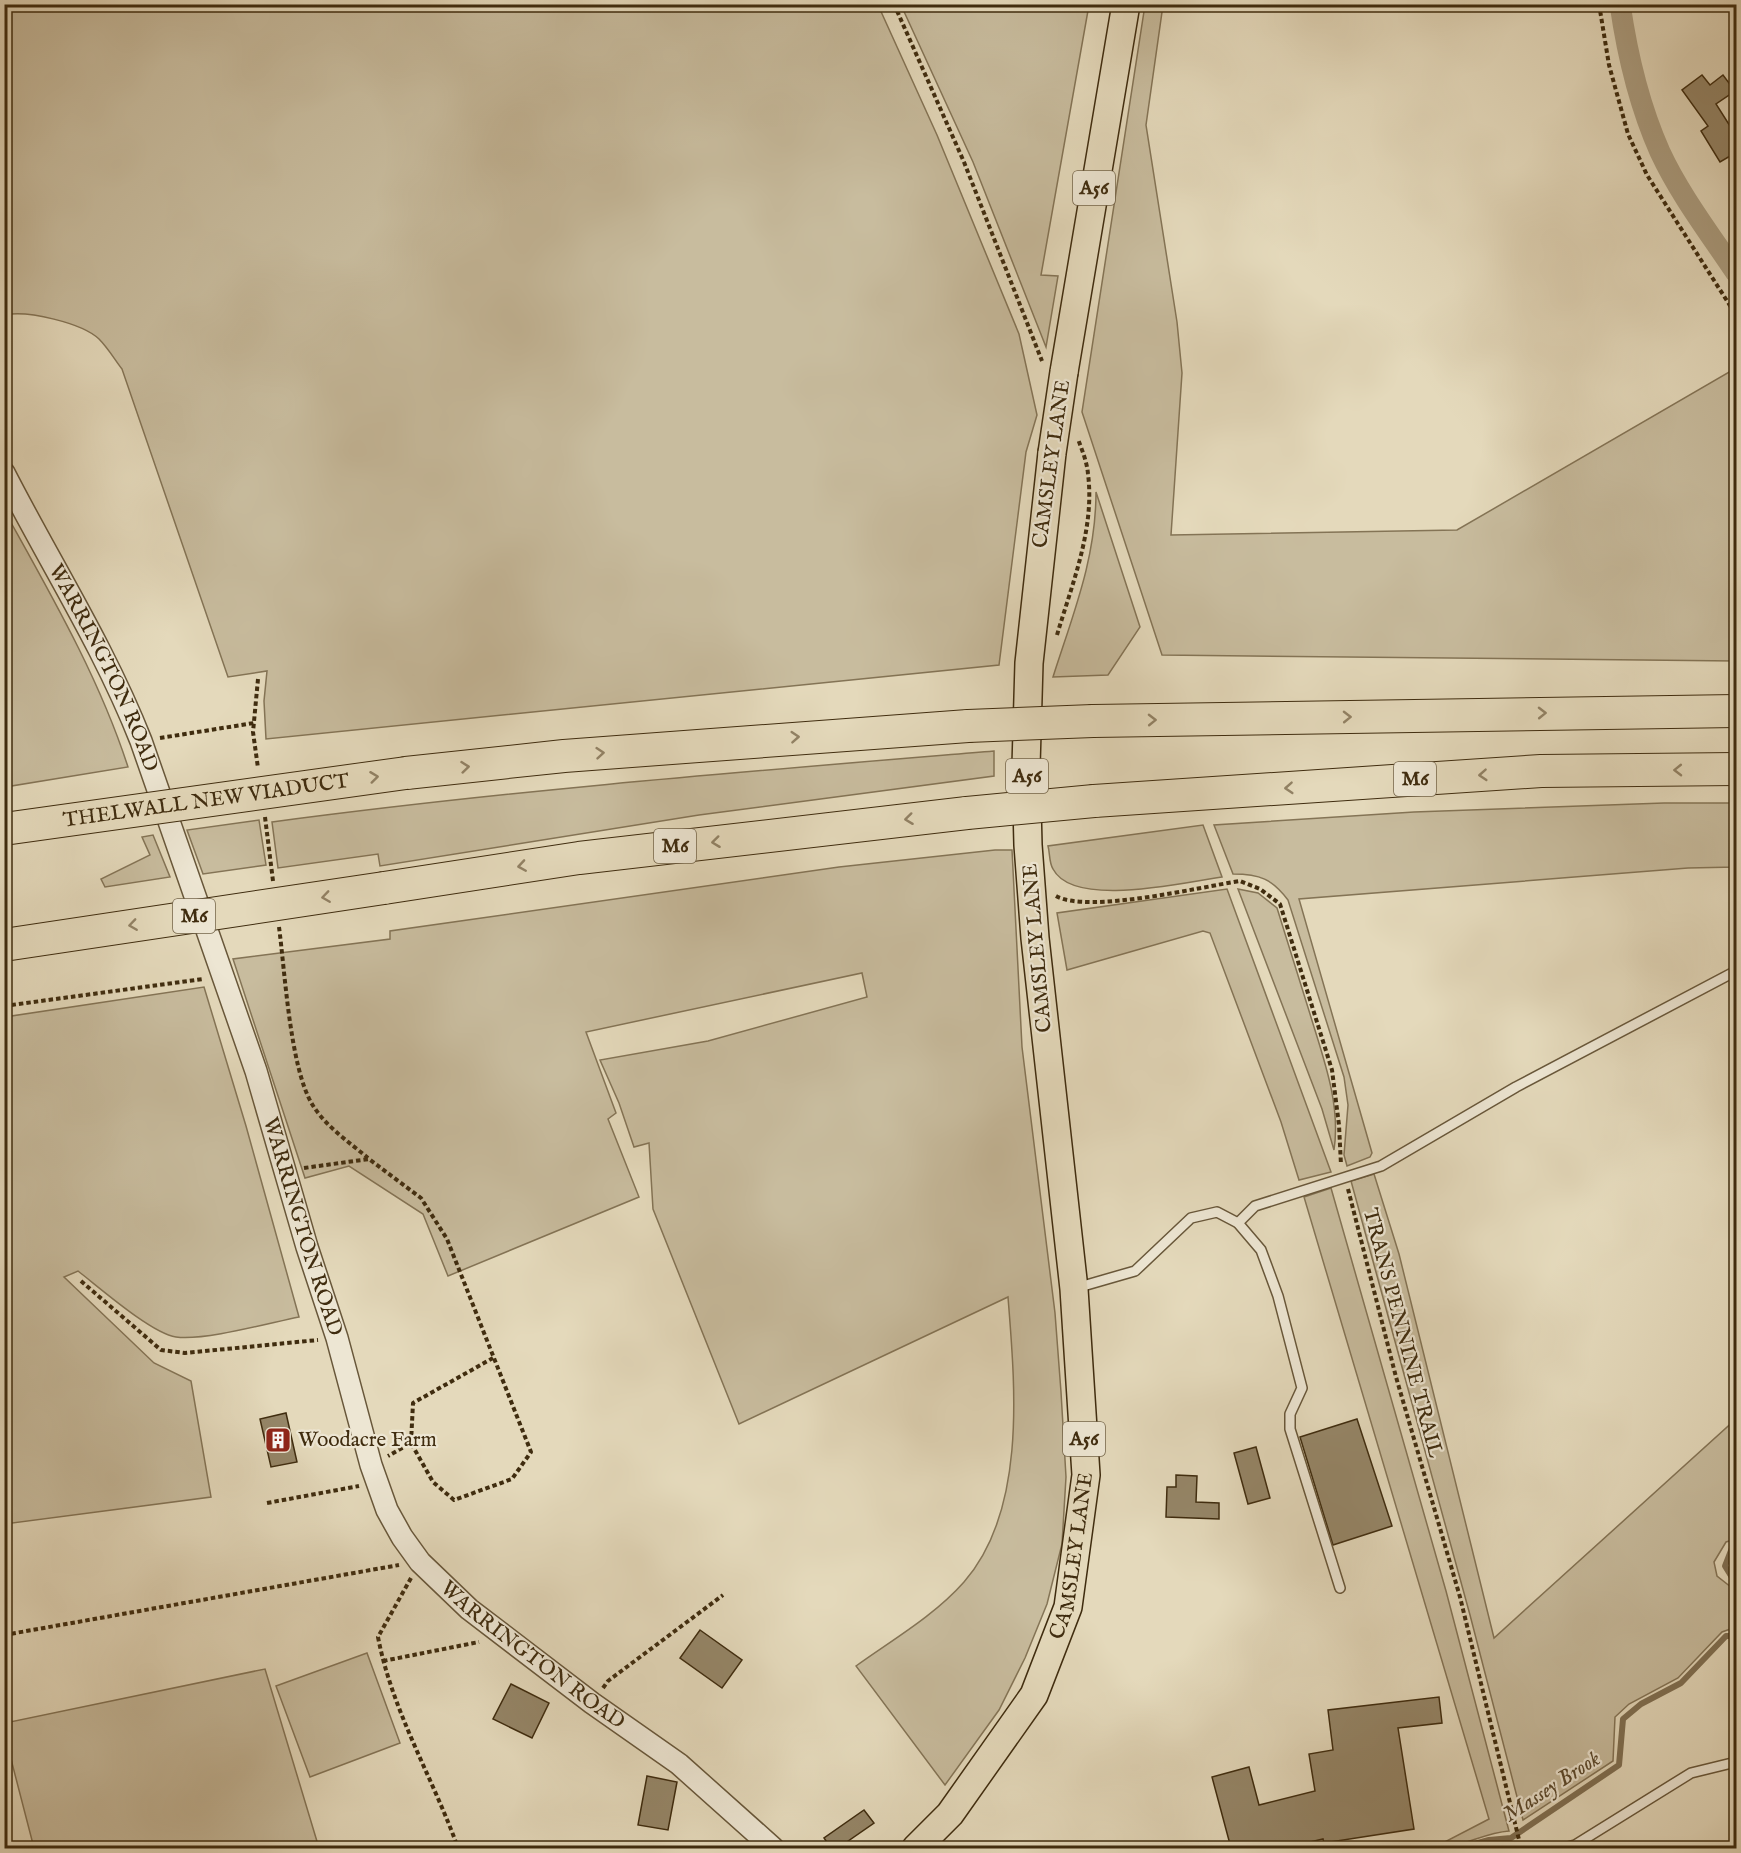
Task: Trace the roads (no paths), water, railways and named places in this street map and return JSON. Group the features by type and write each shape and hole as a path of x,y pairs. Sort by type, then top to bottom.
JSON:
{"highway":[{"name":"THELWALL NEW VIADUCT","path":"4,829 406,773 564,756 968,726 1094,721 1737,711"},
{"name":"M6","path":"4,945 579,858 967,813 1094,801 1541,771 1737,769"}],"main road":[{"name":"CAMSLEY LANE","path":"916,1848 950,1814 1034,1695 1068,1607 1086,1475 1074,1289 1034,928 1026,766 1029,663 1052,453 1126,4"}],"street":[{"name":"WARRINGTON ROAD","path":"4,473 94,639 124,699 141,741 225,976 337,1338 374,1474 387,1510 420,1562 469,1609 592,1703 679,1764 773,1848"}],"lane":[{"path":"1238,1223 1255,1206 1381,1166 1516,1087 1737,971"},
{"path":"1074,1289 1135,1271 1191,1218 1217,1212 1238,1223 1261,1250 1278,1296 1302,1388 1290,1414 1290,1429 1340,1588"},
{"path":"1564,1848 1575,1845 1690,1773 1737,1762"}],"waterway":[{"path":"1620,4 1635,80 1660,152 1686,199 1736,273"},
{"name":"Massey Brook","path":"1736,1547 1732,1548 1725,1566 1736,1584"},
{"name":"Massey Brook","path":"1460,1848 1489,1840 1511,1838 1619,1765 1623,1719 1641,1704 1681,1683 1726,1636 1736,1636"}],"place":[{"name":"Woodacre Farm","path":"278,1440"}]}
